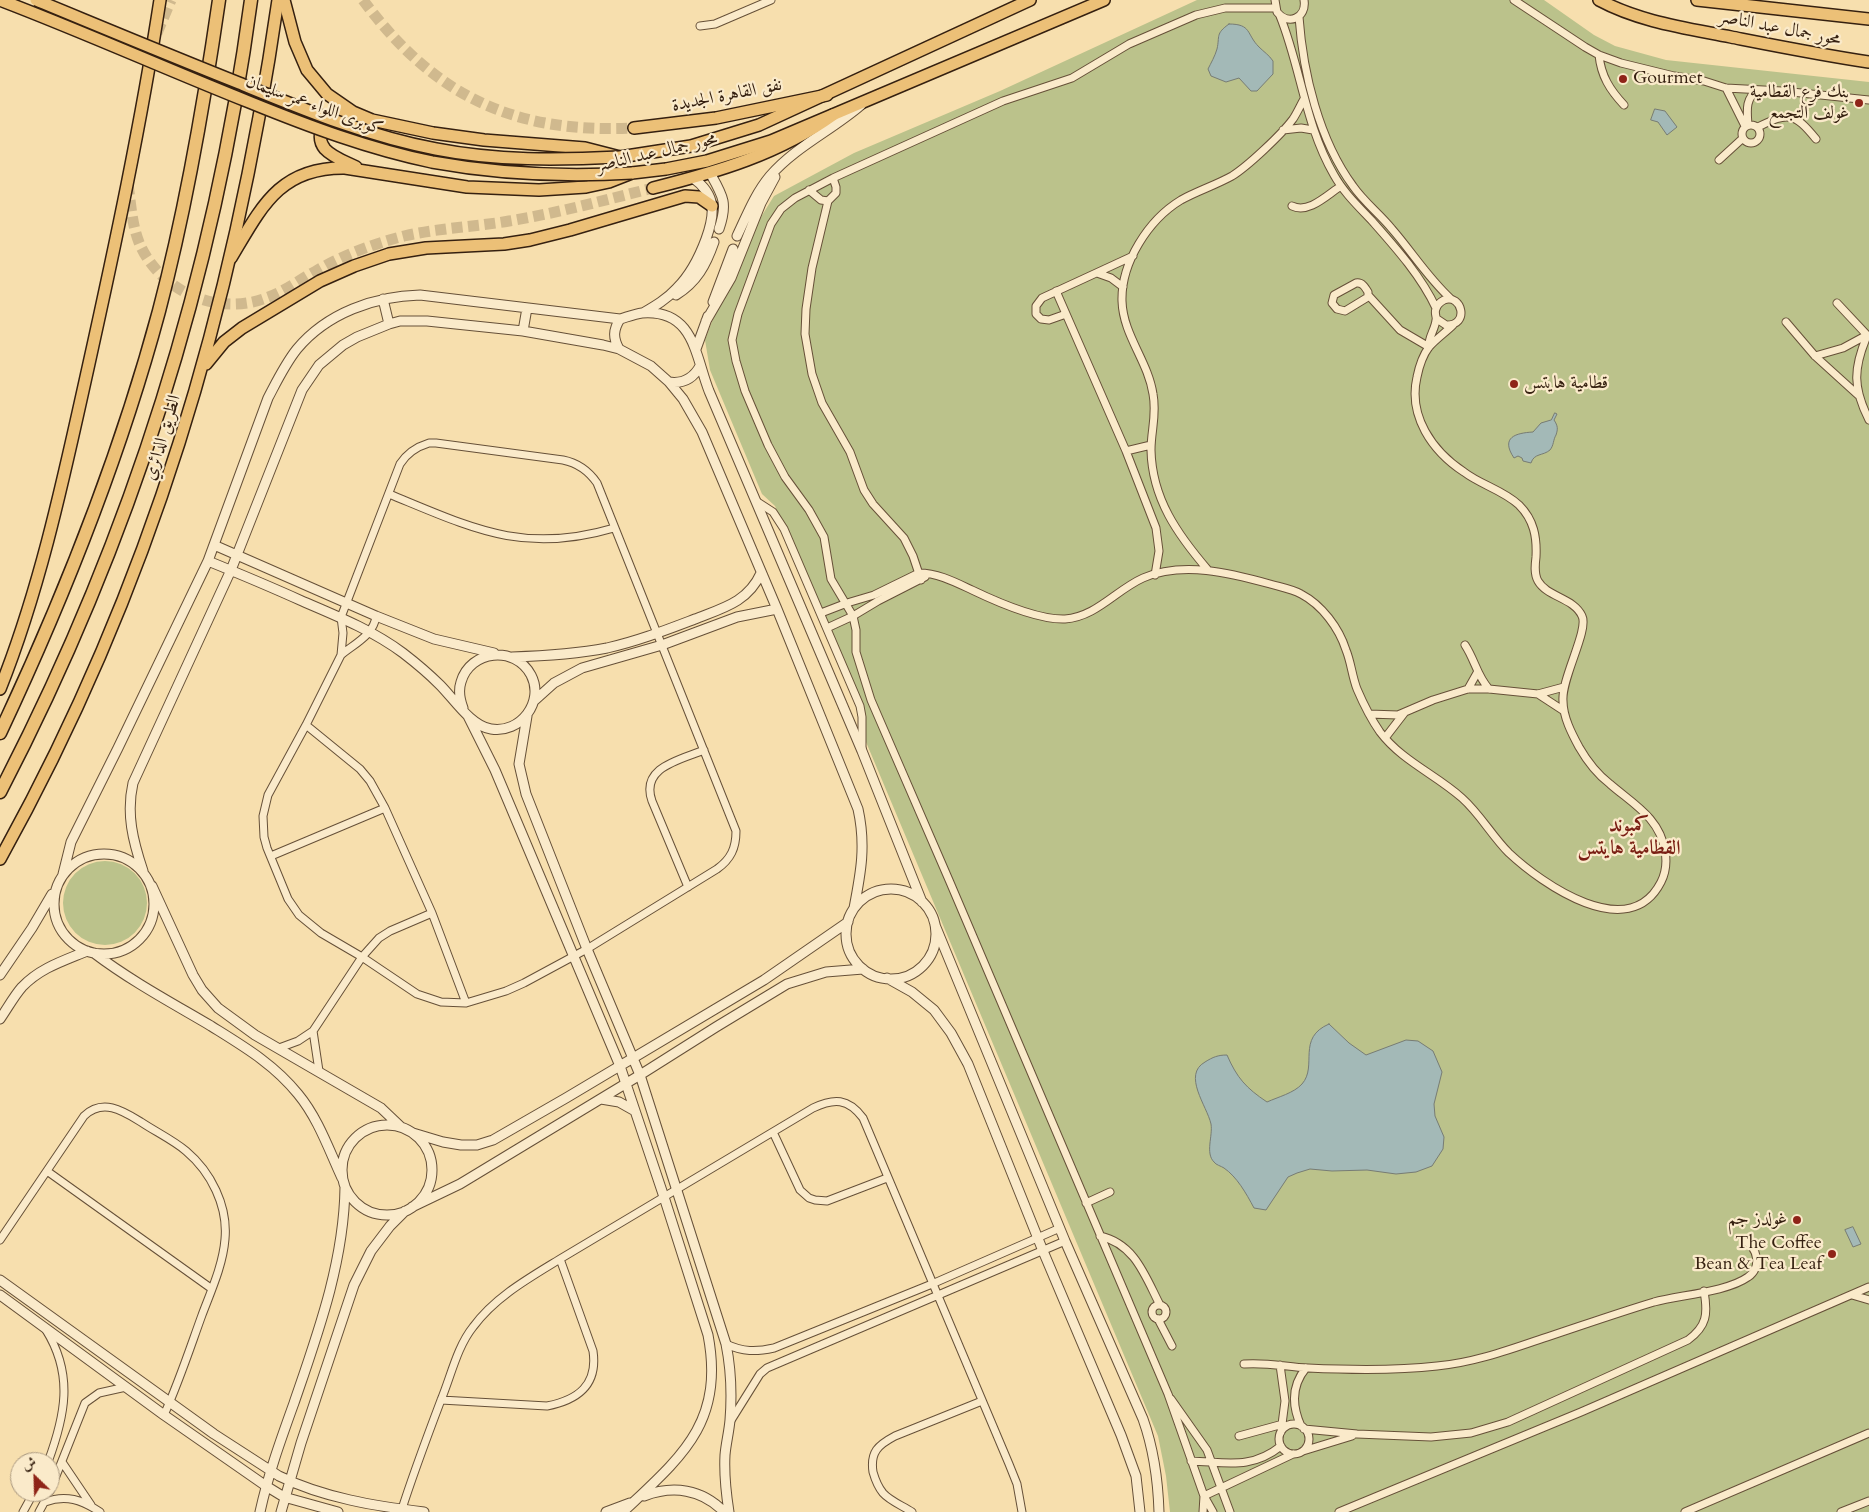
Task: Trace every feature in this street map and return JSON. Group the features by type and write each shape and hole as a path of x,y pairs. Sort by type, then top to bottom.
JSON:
{"highway":[{"path":"0,732 32,663 77,554 119,441 146,358 169,272 186,196 205,95 219,0"},
{"name":"الطريق الدائري","path":"0,792 44,703 83,616 130,496 158,414 190,306 216,204 236,98 251,0"}],"main road":[{"name":"كوبرى اللواء عمر سليمان","path":"0,0 267,109 381,150 431,161 512,173 565,175 632,173"},
{"name":"كوبرى اللواء عمر سليمان","path":"36,0 316,115 384,136 436,149 489,157 543,160 620,157"},
{"path":"0,689 17,644 40,571 71,444 133,158 160,0"},
{"name":"الطريق الدائري","path":"0,859 56,753 116,621 161,500 202,369 230,259 256,135 278,0"},
{"name":"محور جمال عبد الناصر","path":"284,0 298,52 313,79 335,101 362,116 408,128 459,137 509,143 579,147 620,157 683,148 773,120 1030,0"},
{"name":"محور جمال عبد الناصر","path":"230,259 265,202 288,182 306,173 322,169 345,168 452,185 515,190 586,187 609,182 632,173 686,165 727,156 771,141 1104,0"},
{"name":"محور جمال عبد الناصر","path":"1599,0 1625,12 1656,22 1814,54 1869,62"},
{"name":"محور جمال عبد الناصر","path":"1697,0 1869,19"},
{"name":"نفق القاهرة الجديدة","path":"634,128 716,118 827,95"},
{"path":"362,116 339,115 330,118 322,128 320,138 323,146 329,153 363,170"},
{"path":"653,188 710,173 776,149 811,130 833,115"},
{"path":"202,369 220,346 242,328 320,281 372,260 426,248 498,244 530,240 685,196 699,197 712,206"}],"street":[{"path":"700,26 715,24 770,0"},
{"path":"1275,0 1275,8 1280,16 1288,40 1313,130 1325,157 1341,186 1400,253 1423,285 1436,308 1437,319 1430,336 1429,347"},
{"path":"1280,16 1289,20 1299,17 1304,10 1304,0"},
{"path":"1514,0 1599,55 1641,68 1726,88 1869,100"},
{"path":"1213,1512 1204,1496 1168,1394 871,700 856,652 856,630 853,616 847,602 838,593 831,579 827,550 819,526 785,477 761,430 740,373 732,340 738,314 771,224 788,203 809,190 1003,101 1072,78 1129,44 1196,15 1225,8 1275,8"},
{"path":"821,613 847,602 874,595 929,574 954,582 1006,605 1049,618 1064,619 1078,617 1092,611 1144,578 1174,571 1208,570 1284,588 1301,594 1317,606 1330,620 1341,637 1356,685 1370,714 1385,738 1412,763 1458,795 1477,814 1506,850 1552,887 1568,896 1600,907 1631,908 1643,903 1653,895 1665,873 1666,860 1661,834 1647,814 1594,769 1576,741 1564,711 1562,697 1566,675 1584,625 1582,616 1578,610 1539,583 1535,570 1537,544 1535,531 1533,524 1522,508 1507,496 1460,470 1442,454 1423,428 1416,409 1415,388 1420,365 1429,347 1460,318 1462,312 1457,303 1451,300 1435,284 1392,228 1353,186 1341,166 1324,130 1312,96 1305,68 1299,17"},
{"path":"1599,55 1601,69 1606,82 1624,105"},
{"path":"1726,88 1747,125"},
{"path":"1758,90 1752,95 1749,102 1747,125 1742,130 1743,138 1750,143 1759,140 1760,131 1758,127"},
{"path":"1208,570 1191,551 1170,522 1163,507 1152,463 1151,445 1155,415 1153,392 1126,326 1122,302 1123,287 1133,256 1144,236 1164,212 1181,200 1232,176 1250,162 1292,120 1304,99"},
{"path":"737,236 757,194 770,176 787,159 832,128 867,100"},
{"path":"1747,125 1758,127 1777,118 1791,117 1803,124 1816,138"},
{"path":"1282,130 1301,128 1313,130"},
{"path":"1719,160 1743,138"},
{"path":"706,321 731,278 767,192 787,159"},
{"path":"710,173 721,192 724,202 724,212 719,230"},
{"path":"662,302 682,284 697,261 712,220 712,206 707,192 694,178"},
{"path":"833,178 836,185 836,193 828,201 812,268 806,309 806,334 812,374 822,402 850,452 864,490 904,538 920,577"},
{"path":"1292,206 1300,209 1308,207 1341,186"},
{"path":"809,190 821,200 828,201"},
{"path":"0,976 32,928 63,874 71,842 208,561 268,398 298,348 327,323 344,314 383,299 397,296 420,296 620,319 642,313 683,291 695,280 708,260 714,242"},
{"path":"696,349 732,249"},
{"path":"1066,314 1045,320 1041,319 1036,314 1036,306 1039,300 1056,291 1133,256"},
{"path":"1098,272 1111,278 1123,287"},
{"path":"1369,296 1366,300 1345,311 1337,309 1332,303 1332,297 1336,293 1357,283 1364,286 1369,296 1395,326 1408,336 1429,347"},
{"path":"1056,291 1126,451 1158,536 1158,559 1154,575"},
{"path":"383,299 389,324"},
{"path":"1436,308 1442,301 1451,300"},
{"path":"1837,303 1868,334"},
{"path":"523,331 527,308"},
{"path":"642,313 658,314 671,318 683,326 691,336 700,366 862,751 922,902"},
{"path":"619,349 615,342 614,334 620,319"},
{"path":"1437,319 1446,326 1453,325"},
{"path":"401,1127 381,1108 239,1024 218,1008 202,990 143,871 130,822 130,796 133,783 231,570 294,408 319,365 343,345 357,337 400,321 428,321 523,331 619,349 651,366 669,382 683,399 702,432 777,609 858,809 862,826 863,862 854,908 848,922 846,935 848,948 854,959 870,974 887,978 906,988 924,1001 934,1010 951,1033 978,1086 1043,1251 1124,1443 1136,1476 1140,1512"},
{"path":"1786,322 1815,356 1858,395"},
{"path":"1815,356 1843,348 1868,334"},
{"path":"1868,334 1858,362 1858,395 1869,420"},
{"path":"669,382 688,380 700,366"},
{"path":"429,443 436,443 563,460 579,465 592,476 597,484 614,528 734,823 736,840 730,857 724,864 587,949 506,991 466,1003 441,1002 417,994 362,957 321,933 299,914 288,899 270,856 264,837 263,826 268,795 341,655 343,633 341,617 404,458 415,448 429,443"},
{"path":"1126,451 1151,445"},
{"path":"389,494 478,530 498,535 543,539 567,538 592,535 614,528"},
{"path":"756,501 765,506 780,520 821,613 860,706 862,717 862,751"},
{"path":"214,545 376,616 434,639 512,657 557,655 594,650 658,633 740,600 753,588 761,572"},
{"path":"208,561 341,617 370,632 405,654 441,685 478,725 491,729 504,729 517,724 527,716"},
{"path":"827,628 853,616 920,577"},
{"path":"534,701 554,683 582,668 662,645 737,617 777,609"},
{"path":"341,655 370,632 376,616"},
{"path":"1465,645 1474,659 1477,673 1489,688"},
{"path":"499,654 486,656 474,662 465,671 460,683 459,696 465,712 495,770 620,1066 708,1335 712,1380 707,1408 692,1440 672,1465 624,1512"},
{"path":"512,657 523,664 531,675 535,688 534,701 527,716 520,752 521,776 587,949 640,1075 726,1344 730,1369 730,1422 725,1475 729,1512"},
{"path":"1468,690 1477,673"},
{"path":"1370,714 1389,716 1405,712 1441,697 1468,690 1489,688 1538,694 1564,687"},
{"path":"1538,694 1564,711"},
{"path":"1385,738 1405,712"},
{"path":"306,725 360,769 370,781 385,808 432,913 466,1003"},
{"path":"688,887 652,801 649,787 651,780 660,769 704,750"},
{"path":"270,856 385,808"},
{"path":"63,874 74,863 87,856 102,853 117,855 131,861 143,871"},
{"path":"0,1019 21,989 45,969 90,952 110,954 124,950 137,942 147,930 153,916 155,901 152,886"},
{"path":"854,908 874,892 887,889 900,890 912,894 930,912 1065,1241 1143,1419 1152,1446 1159,1492 1159,1512"},
{"path":"55,890 53,908 58,927 70,942 90,952 264,1060 299,1094 321,1131 351,1197 359,1206 370,1212 382,1215 394,1214 409,1209 448,1190 626,1084 716,1026 787,984 826,972 863,969"},
{"path":"279,1048 298,1041 313,1031 362,957 379,938 390,931 432,913"},
{"path":"260,1512 266,1486 303,1378 334,1277 342,1239 342,1165 345,1152 357,1136 374,1126 388,1125 401,1127 413,1133 443,1142 461,1145 477,1145 493,1140 764,980 848,922"},
{"path":"887,978 904,976 920,968 928,959 933,948 936,937 935,925"},
{"path":"230,1038 239,1024"},
{"path":"313,1031 319,1071"},
{"path":"601,1099 619,1102 635,1111"},
{"path":"401,1511 466,1338 472,1327 499,1300 560,1259 821,1104 831,1101 850,1104 863,1118 1017,1484 1022,1512"},
{"path":"0,1240 48,1172 84,1116 88,1111 101,1106 120,1110 177,1144 203,1169 216,1190 222,1205 226,1222 225,1240 221,1262 212,1289 164,1414"},
{"path":"773,1132 800,1190 809,1198 827,1201 887,1178"},
{"path":"281,1512 289,1481 354,1285 375,1246 409,1209 422,1198 428,1188 432,1176 432,1164 422,1141 413,1133"},
{"path":"48,1172 212,1289"},
{"path":"1086,1203 1110,1192"},
{"path":"726,1344 738,1350 760,1352 774,1348 932,1284 1060,1228"},
{"path":"1100,1236 1115,1240 1133,1255 1160,1305 1164,1308 1166,1313 1163,1318 1158,1319 1172,1346"},
{"path":"730,1422 760,1374 767,1368 1065,1241"},
{"path":"1244,1364 1257,1363 1306,1368 1403,1369 1459,1363 1502,1352 1636,1307 1728,1286 1749,1277 1754,1272 1757,1258 1755,1251 1750,1244 1744,1241"},
{"path":"442,1400 547,1406 567,1400 580,1392 591,1381 594,1366 593,1351 560,1259"},
{"path":"0,1280 214,1434 289,1481 346,1499 401,1511 424,1512"},
{"path":"1339,1512 1581,1412 1869,1287"},
{"path":"1281,1432 1288,1426 1297,1425 1303,1428 1357,1434 1443,1436 1471,1433 1508,1422 1688,1340 1698,1333 1703,1325 1706,1315 1704,1292"},
{"path":"0,1295 266,1486 284,1497 338,1512"},
{"path":"1852,1295 1869,1300"},
{"path":"845,1319 850,1331"},
{"path":"43,1325 56,1350 64,1376 64,1407 60,1428 52,1452"},
{"path":"1280,1365 1284,1389 1283,1424 1279,1437 1281,1446 1288,1453 1292,1454"},
{"path":"1302,1451 1308,1443 1307,1433 1296,1412 1294,1397 1296,1384 1306,1368"},
{"path":"60,1467 85,1403 99,1392 126,1387"},
{"path":"1168,1394 1199,1439 1211,1462 1230,1512"},
{"path":"912,1512 883,1494 877,1484 871,1459 876,1450 887,1440 895,1436 982,1401"},
{"path":"1239,1436 1283,1424"},
{"path":"1685,1512 1869,1433"},
{"path":"1204,1496 1292,1454 1357,1434"},
{"path":"1191,1461 1240,1464 1268,1456 1281,1446"},
{"path":"62,1462 93,1507"},
{"path":"606,1512 659,1491 679,1489 699,1494 716,1504 724,1512"},
{"path":"1203,1512 1204,1496"},
{"path":"60,1498 84,1502 100,1512"},
{"path":"1842,1512 1869,1501"},
{"path":"39,1512 45,1502"}],"green space":[{"path":"1197,0 1544,0 1594,35 1615,46 1666,60 1869,82 1869,1512 1170,1512 1166,1476 1158,1436 866,742 866,722 775,506 762,494 710,370 705,340 738,254 774,196 854,153 1000,91"},
{"path":"105,861 121,864 135,873 144,887 147,903 144,919 135,933 121,942 105,945 89,942 75,933 66,919 63,903 66,887 75,873 89,864"}],"water":[{"path":"1229,24 1236,24 1245,28 1259,47 1273,61 1273,74 1257,91 1251,91 1239,78 1226,82 1211,76 1208,69 1216,52 1219,35"},
{"path":"1655,109 1665,111 1677,127 1667,135 1658,122 1651,120"},
{"path":"1555,413 1557,414 1554,420 1557,431 1550,450 1536,456 1531,463 1523,461 1518,456 1514,458 1510,451 1509,441 1516,435 1533,432 1541,423 1551,420"},
{"path":"1329,1024 1349,1043 1366,1055 1406,1040 1418,1041 1433,1051 1442,1072 1434,1104 1435,1116 1444,1137 1443,1149 1432,1166 1416,1172 1396,1174 1367,1170 1332,1171 1310,1169 1297,1173 1288,1177 1266,1210 1254,1208 1237,1181 1211,1158 1211,1124 1196,1083 1198,1068 1213,1058 1227,1055 1243,1082 1267,1102 1290,1092 1302,1084 1308,1069 1310,1044 1313,1037 1319,1030"},
{"path":"1853,1227 1861,1244 1853,1247 1845,1230"}],"tunnel":[{"path":"157,33 171,0"},
{"path":"363,0 390,33 418,61 448,84 480,102 514,115 551,124 591,128 634,128"},
{"path":"128,184 136,232 141,247 151,263 163,277 194,297 230,304 248,303 266,298 358,250 392,239 430,231 527,218 653,188"}],"place":[{"name":"Gourmet","path":"1623,79"},
{"name":"بنك فرع القطامية غولف التجمع","path":"1859,103"},
{"name":"قطامية هايتس","path":"1514,384"},
{"name":"غولدز جم","path":"1797,1220"},
{"name":"The Coffee Bean & Tea Leaf","path":"1832,1254"}],"district":[{"name":"كمبوند القطامية هايتس","path":"1629,838"}]}
